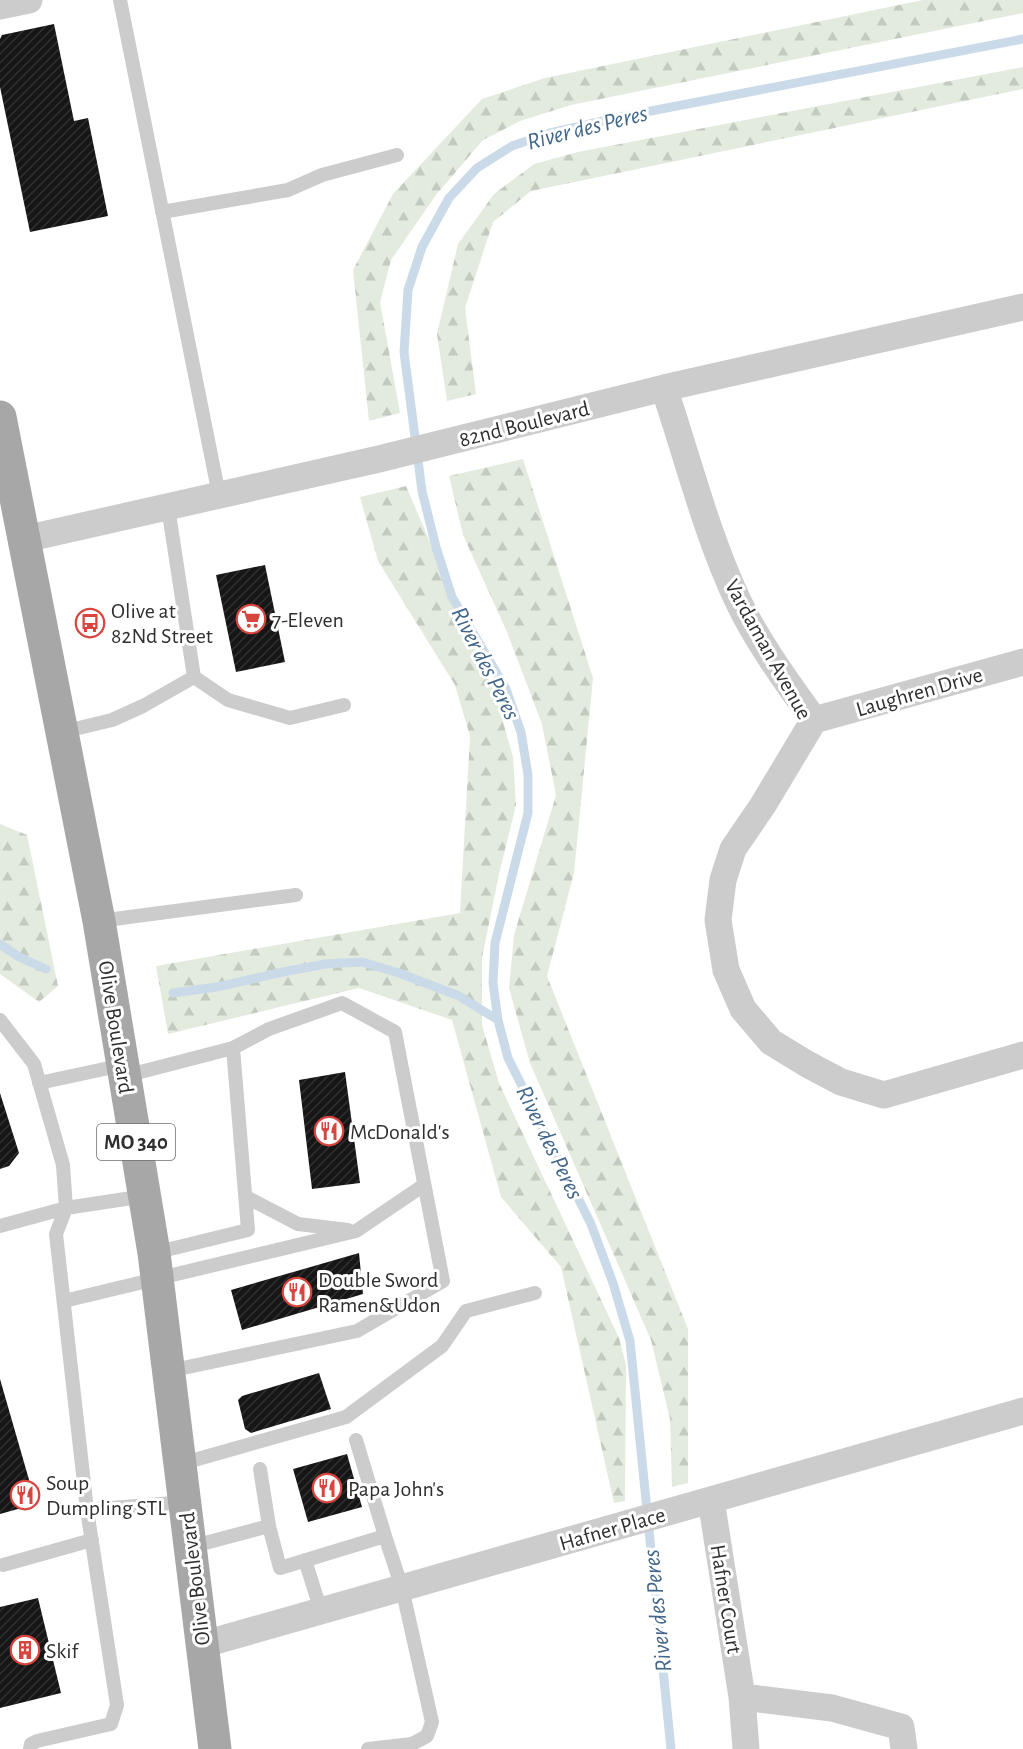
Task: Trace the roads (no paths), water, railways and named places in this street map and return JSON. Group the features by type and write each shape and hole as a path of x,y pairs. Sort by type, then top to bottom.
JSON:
{"main road":[{"name":"Olive Boulevard","path":"0,417 99,921 145,1196 170,1371 215,1749"}],"street":[{"path":"0,6 29,0"},
{"name":"82nd Boulevard","path":"25,539 379,459 664,388 1023,307"},
{"name":"Vardaman Avenue","path":"664,388 705,520 738,602 779,672 814,720 763,805 733,849 723,880 718,920 726,970 743,1010 771,1042 841,1082 884,1095 1023,1055"},
{"name":"Laughren Drive","path":"814,720 1023,662"},
{"name":"Hafner Place","path":"201,1644 1023,1411"},
{"name":"Hafner Court","path":"701,1503 742,1697 746,1749"},
{"path":"742,1697 832,1708 901,1727 904,1749"}],"lane":[{"path":"120,0 219,495"},
{"path":"162,212 288,190 322,175 397,155"},
{"path":"168,507 194,677 228,700 290,718 344,705"},
{"path":"62,732 112,720 143,706 194,677"},
{"path":"99,921 296,895"},
{"path":"39,1083 124,1071 233,1048 269,1029 342,1003 395,1032 443,1281 357,1330 170,1371"},
{"path":"0,1020 34,1064 63,1165 66,1208 56,1234 87,1510 117,1705 111,1724 37,1741 30,1749"},
{"path":"64,1301 248,1230 233,1048"},
{"path":"156,1266 356,1231 424,1185"},
{"path":"0,1226 66,1208 145,1196"},
{"path":"246,1197 298,1224 356,1231"},
{"path":"180,1464 346,1417 442,1346 466,1311 536,1293"},
{"path":"356,1440 402,1588 432,1722 427,1736 412,1744 368,1749"},
{"path":"260,1469 269,1526 280,1568 385,1536"},
{"path":"87,1510 185,1502"},
{"path":"190,1547 269,1526"},
{"path":"3,1565 92,1540"},
{"path":"305,1560 321,1611"}],"waterway":[{"name":"River des Peres","path":"671,1749 630,1341 613,1283 591,1224 508,1058 498,1020 493,983 495,943 528,813 528,775 521,732 506,689 452,597 422,491 404,352 408,290 422,247 449,198 477,168 512,146 550,133 625,116 1023,39"},
{"path":"0,944 19,957 46,969"},
{"path":"173,993 217,987 325,964 362,962 399,973 459,996 498,1020"}],"place":[{"name":"7-Eleven","path":"251,619"},
{"name":"Olive at 82Nd Street","path":"90,623"},
{"name":"McDonald's","path":"329,1131"},
{"name":"Double Sword Ramen&Udon","path":"297,1292"},
{"name":"Papa John's","path":"327,1488"},
{"name":"Soup Dumpling STL","path":"25,1495"},
{"name":"Skif","path":"25,1650"}]}
